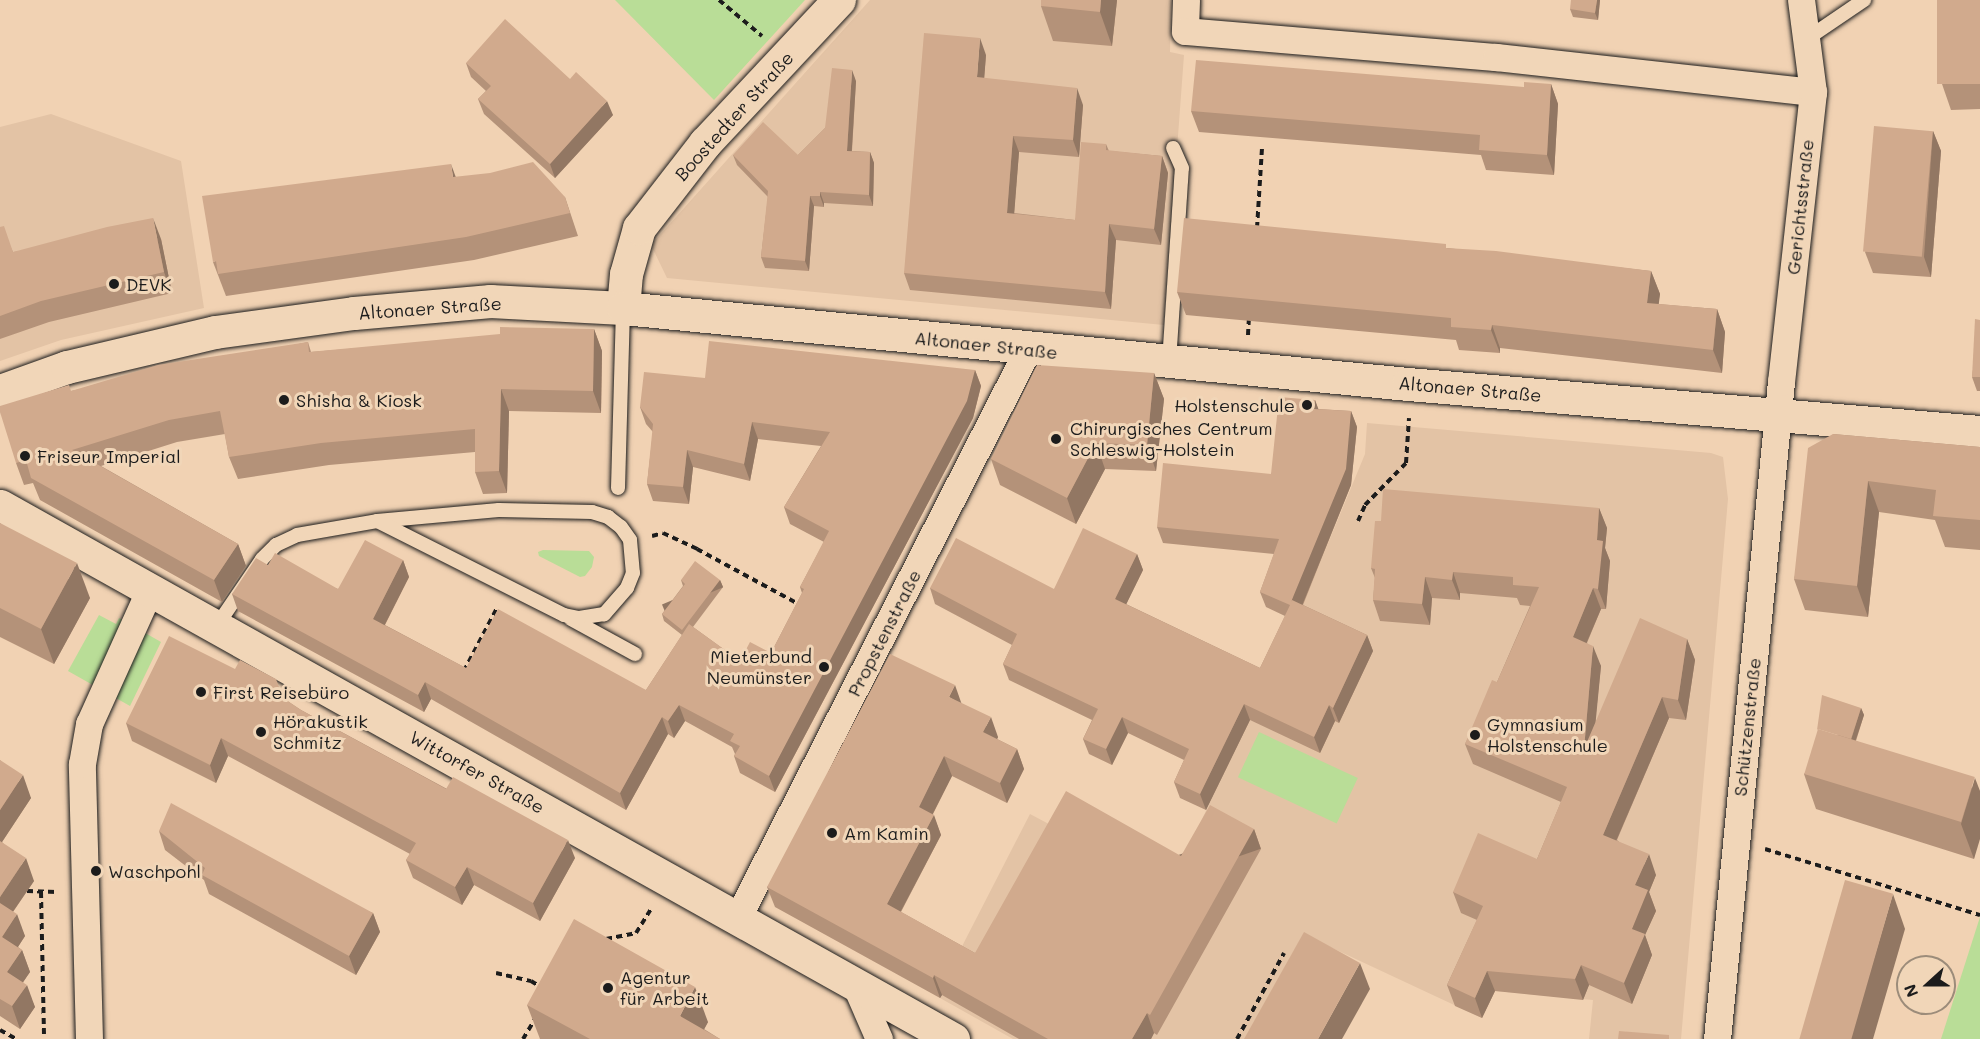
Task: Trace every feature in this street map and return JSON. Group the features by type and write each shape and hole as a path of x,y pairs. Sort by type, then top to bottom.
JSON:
{"main road":[{"name":"Boostedter Straße","path":"623,308 626,274 639,228 705,143 839,0"},
{"name":"Altonaer Straße","path":"0,391 67,367 149,347 271,324 490,301 623,308 1408,384 1980,432"},
{"name":"Wittorfer Straße","path":"0,506 953,1039"}],"street":[{"path":"1186,0 1185,31 1496,57 1813,92"},
{"name":"Gerichtsstraße","path":"1778,414 1813,92 1808,38 1801,0"},
{"name":"Propstenstraße","path":"738,917 1028,349"},
{"name":"Schützenstraße","path":"1717,1039 1778,414"},
{"path":"89,1039 81,764 89,724 149,591"},
{"path":"856,986 879,1039"}],"lane":[{"path":"1808,38 1864,0"},
{"path":"1169,362 1182,168 1173,148"},
{"path":"618,488 623,308"},
{"path":"216,627 262,559 276,545 297,535 377,521 500,510 592,512 608,517 621,527 630,540 634,558 633,573 627,588 604,614 590,617 564,615"},
{"path":"377,521 508,586 635,654"}],"path":[{"path":"719,0 787,56"},
{"path":"1256,238 1262,148"},
{"path":"1245,369 1250,309"},
{"path":"1358,521 1365,505 1406,463 1410,427 1408,384"},
{"path":"630,540 663,533 807,609"},
{"path":"459,681 508,586"},
{"path":"1736,840 1980,915"},
{"path":"596,941 636,933 668,878"},
{"path":"41,892 44,1039"},
{"path":"1237,1039 1284,953"},
{"path":"496,973 531,981 549,993"},
{"path":"524,1039 539,1011"},
{"path":"0,1030 16,1039"}],"shaded area":[{"path":"870,0 1171,0 1170,52 1184,55 1164,325 667,278 651,245"},
{"path":"51,114 181,161 204,308 61,340 0,361 0,127"},
{"name":"Gymnasium Holstenschule","path":"1367,423 1711,453 1723,457 1728,499 1681,1039 1589,1039 1593,1000 1495,991 1482,1018 1313,939 1256,1039 1013,1039 940,998 960,961 956,958 1030,814 1062,831 1178,870 1298,616 1365,454"}],"green space":[{"path":"615,0 805,0 714,100"},
{"path":"543,550 589,551 594,557 592,567 585,576 580,577 539,556 538,552"},
{"path":"99,615 116,624 119,618 161,642 130,706 68,671"},
{"path":"1259,732 1358,778 1337,823 1238,777"},
{"path":"1980,917 1980,1039 1941,1039 1949,1015 1956,1015 1956,992"}],"building":[{"path":"1041,0 1101,0 1100,12 1041,6"},
{"path":"1571,0 1597,0 1595,13 1570,9"},
{"path":"1937,0 1980,0 1980,84 1937,84"},
{"path":"505,19 570,79 576,72 607,101 550,164 478,99 491,86 466,63"},
{"path":"924,33 980,38 977,77 1077,88 1073,140 1013,136 1007,213 1075,220 1081,142 1106,144 1106,150 1162,156 1154,229 1109,224 1105,292 904,273"},
{"path":"1196,60 1524,87 1524,82 1551,84 1547,155 1479,150 1480,135 1191,111"},
{"path":"832,68 852,70 847,151 870,152 869,195 820,192 820,196 810,196 805,261 761,257 768,191 733,155 763,122 798,155 825,128"},
{"path":"1874,126 1933,131 1922,257 1863,252"},
{"path":"533,162 565,197 570,213 466,237 218,274 216,261 213,262 202,196 451,164 453,177 490,173"},
{"path":"153,218 164,272 41,301 0,316 0,227 4,226 13,252 107,227"},
{"path":"1184,218 1446,244 1446,248 1496,251 1651,271 1647,303 1717,309 1713,350 1492,325 1491,330 1451,327 1451,318 1177,292"},
{"path":"1975,319 1980,320 1980,377 1972,377"},
{"path":"500,327 594,329 593,391 501,389 499,471 475,472 475,429 321,443 229,457 220,411 169,420 72,450 238,544 214,580 31,478 26,460 16,463 0,412 0,406 69,385 71,391 158,365 308,342 309,352 500,334"},
{"path":"709,341 975,370 967,401 769,776 734,756 740,746 730,741 734,734 679,705 668,721 662,717 620,793 425,682 418,695 232,594 256,558 268,565 275,553 338,589 365,540 403,560 373,619 466,668 498,609 646,690 689,624 740,661 750,642 771,653 804,589 800,587 829,531 784,507 830,432 752,422 744,464 687,450 683,487 647,484 653,424 640,407 644,372 705,378"},
{"path":"1037,365 1154,373 1147,445 1096,443 1067,498 991,459"},
{"path":"1279,397 1315,400 1314,409 1351,411 1346,469 1291,602 1292,600 1367,635 1333,708 1329,705 1314,737 1244,704 1200,794 1174,782 1189,749 1122,717 1106,749 1083,739 1098,709 1003,664 1017,634 930,588 956,538 1054,589 1083,528 1137,554 1115,599 1260,668 1290,605 1260,592 1279,539 1157,527 1163,463 1271,474"},
{"path":"1833,434 1980,447 1980,520 1933,516 1936,490 1868,481 1857,586 1794,579 1808,448"},
{"path":"1383,489 1599,508 1597,540 1603,541 1598,589 1593,588 1573,637 1593,646 1584,749 1640,618 1687,639 1678,700 1662,697 1603,835 1649,854 1635,885 1648,890 1632,929 1645,934 1624,983 1581,965 1575,979 1487,971 1475,998 1447,985 1483,906 1453,892 1478,833 1537,859 1567,787 1465,744 1492,680 1497,682 1539,587 1513,585 1513,577 1453,572 1452,580 1425,577 1422,604 1373,600 1375,569 1371,568 1375,521 1381,521"},
{"path":"0,523 77,563 41,629 0,608"},
{"path":"695,561 720,580 682,630 662,614 685,584 681,580"},
{"path":"169,636 235,669 240,660 276,679 283,698 301,710 446,789 453,777 568,840 533,903 467,867 455,887 406,860 416,843 221,738 210,765 126,723"},
{"path":"890,654 955,685 949,697 991,717 983,732 1017,749 1000,783 944,756 919,807 934,815 887,904 975,953 1066,791 1181,856 1210,805 1254,829 1150,1015 1147,1013 1132,1039 1048,1039 934,975 933,978 767,887"},
{"path":"1822,695 1861,708 1851,739 1817,730"},
{"path":"1818,729 1975,777 1961,822 1804,774"},
{"path":"0,760 23,775 0,810"},
{"path":"171,803 373,913 349,956 202,875 205,868 159,831"},
{"path":"0,841 26,858 0,897"},
{"path":"1845,880 1893,894 1851,1039 1799,1039"},
{"path":"0,903 17,914 2,937 22,950 7,972 27,985 12,1006 0,999"},
{"path":"574,919 695,987 680,1016 720,1039 590,1039 527,1005"},
{"path":"1304,932 1360,963 1318,1039 1244,1039"},
{"path":"1619,1031 1669,1035 1669,1039 1618,1039"}],"place":[{"name":"DEVK","path":"114,284"},
{"name":"Shisha & Kiosk","path":"284,400"},
{"name":"Holstenschule","path":"1307,405"},
{"name":"Chirurgisches Centrum Schleswig-Holstein","path":"1056,439"},
{"name":"Friseur Imperial","path":"25,456"},
{"name":"Mieterbund Neumünster","path":"824,667"},
{"name":"First Reisebüro","path":"201,692"},
{"name":"Hörakustik Schmitz","path":"261,732"},
{"name":"Gymnasium Holstenschule","path":"1475,735"},
{"name":"Am Kamin","path":"832,833"},
{"name":"Waschpohl","path":"96,871"},
{"name":"Agentur für Arbeit","path":"608,988"}]}
